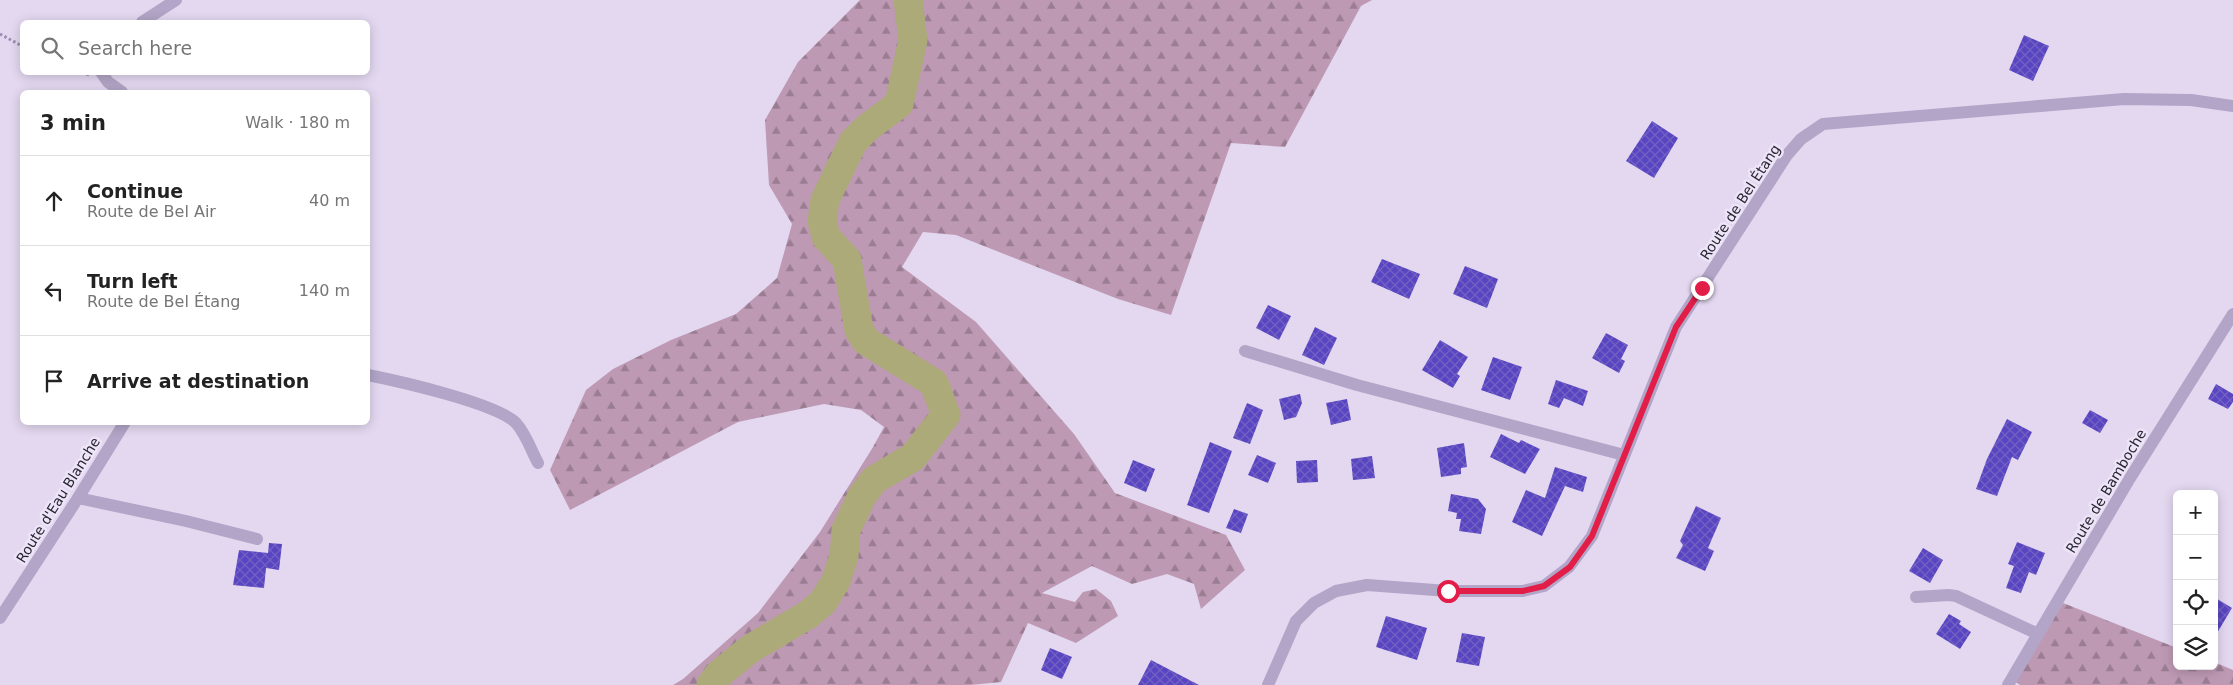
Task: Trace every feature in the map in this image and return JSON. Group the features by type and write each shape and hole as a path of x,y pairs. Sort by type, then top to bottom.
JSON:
{"street":[{"path":"145,20 176,0"},
{"path":"103,75 108,82 119,90"},
{"name":"Route de Bel Étang","path":"1268,685 1296,621 1314,603 1336,591 1367,585 1448,591 1523,591 1544,586 1570,567 1592,536 1676,327 1787,156 1801,139 1823,124 2124,99 2191,100 2233,106"},
{"name":"Route de Bamboche","path":"2008,685 2130,478 2232,318"},
{"path":"1245,351 1357,384 1624,456"},
{"path":"370,375 420,386 500,412 516,423 523,432 538,463"},
{"name":"Route d'Eau Blanche","path":"0,618 78,498 122,425"},
{"path":"78,498 186,521 257,539"},
{"path":"1916,597 1956,596 2038,634"}],"path":[{"path":"0,34 20,45"}],"green space":[{"path":"860,0 1372,0 1361,6 1285,147 1231,143 1171,315 1118,299 956,235 923,232 902,267 976,322 1074,434 1115,493 1226,535 1245,570 1201,609 1194,584 1167,574 1132,584 1092,566 1042,593 1075,602 1083,592 1096,589 1111,601 1118,616 1076,643 1028,623 1001,682 970,685 673,685 683,679 758,613 820,532 884,427 861,410 824,404 738,422 570,510 550,470 586,390 613,369 671,340 736,314 777,278 792,224 769,185 765,120 798,62"},
{"path":"2063,603 2173,646 2173,670 2218,670 2218,664 2233,670 2233,685 2020,685 2016,682"}],"building":[{"path":"2024,35 2049,46 2033,81 2009,70"},
{"path":"1652,121 1678,138 1654,178 1626,161"},
{"path":"1382,259 1420,274 1409,299 1371,282"},
{"path":"1465,266 1498,279 1487,308 1453,294"},
{"path":"1268,305 1291,316 1279,340 1256,328"},
{"path":"1315,327 1337,338 1324,365 1302,355"},
{"path":"1606,333 1628,345 1621,359 1625,361 1619,373 1592,358"},
{"path":"1440,340 1468,357 1457,374 1460,376 1453,388 1422,370"},
{"path":"1493,357 1522,367 1510,400 1481,390"},
{"path":"1556,380 1588,391 1583,406 1564,398 1559,408 1548,404"},
{"path":"2216,384 2233,394 2233,402 2228,409 2208,399"},
{"path":"1300,394 1302,403 1296,417 1284,420 1279,399"},
{"path":"1347,399 1351,420 1331,425 1326,403"},
{"path":"1247,403 1263,410 1250,444 1233,438"},
{"path":"2090,410 2108,420 2100,433 2082,423"},
{"path":"2007,419 2032,432 2018,460 2012,457 1997,496 1976,489 1987,459"},
{"path":"1501,434 1519,443 1521,440 1540,449 1525,474 1490,457"},
{"path":"1210,442 1232,451 1209,513 1187,505"},
{"path":"1464,443 1467,467 1461,468 1461,474 1441,477 1437,448"},
{"path":"1257,455 1276,463 1268,483 1248,475"},
{"path":"1372,456 1375,478 1353,480 1351,459"},
{"path":"1133,460 1155,469 1146,492 1124,483"},
{"path":"1317,460 1318,482 1297,483 1296,461"},
{"path":"1555,467 1587,477 1583,492 1565,486 1542,536 1512,522 1526,490 1545,498"},
{"path":"1451,494 1478,499 1486,509 1481,534 1459,531 1461,519 1456,519 1457,513 1448,511"},
{"path":"1696,506 1721,518 1708,548 1714,551 1705,571 1676,558 1683,545 1680,541"},
{"path":"1234,509 1248,514 1241,533 1226,528"},
{"path":"2017,542 2045,553 2036,575 2029,572 2021,593 2006,588 2014,566 2008,564"},
{"path":"269,543 282,544 279,570 266,568 264,588 233,585 239,550 268,553"},
{"path":"1923,548 1943,560 1930,583 1909,571"},
{"path":"2218,599 2232,608 2218,631"},
{"path":"1949,614 1961,621 1959,624 1971,632 1960,649 1936,634"},
{"path":"1386,616 1427,628 1417,660 1376,647"},
{"path":"1462,633 1485,637 1479,666 1456,662"},
{"path":"1050,648 1072,657 1062,679 1041,670"},
{"path":"1151,660 1199,685 1138,685"}],"waterway":[{"path":"711,685 719,674 750,649 809,614 823,602 836,581 844,556 846,530 862,496 874,480 913,457 946,415 934,383 866,341 859,330 847,260 826,237 822,221 825,200 853,142 867,128 899,104 913,40 908,0"}],"route":[{"path":"1448,591 1523,591 1544,586 1570,567 1592,536 1676,327 1702,288"}]}
